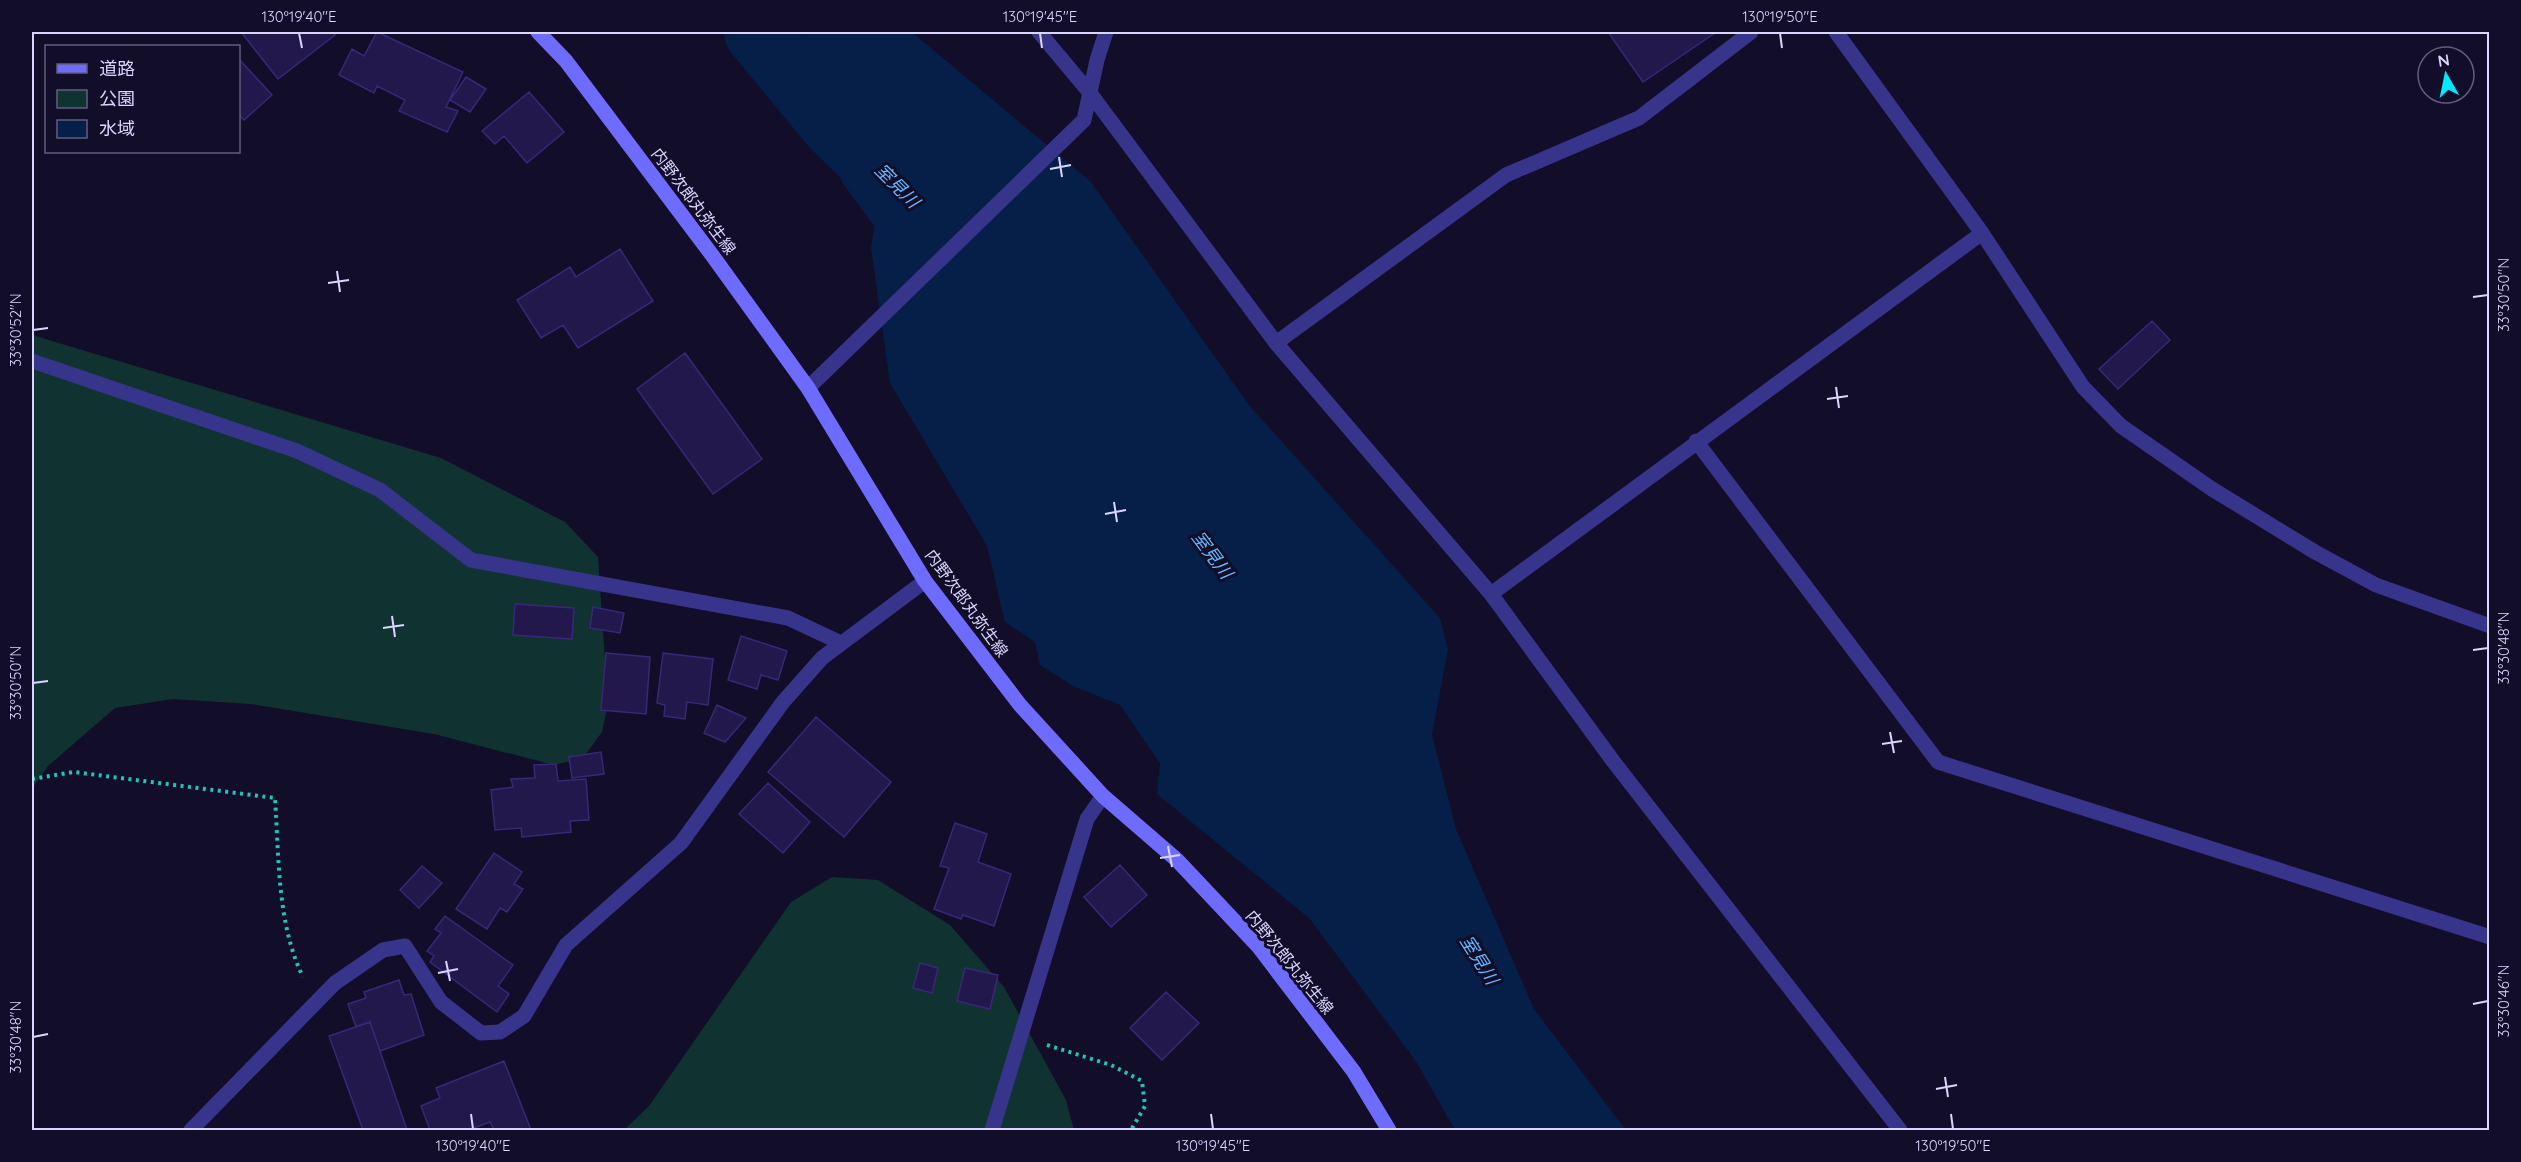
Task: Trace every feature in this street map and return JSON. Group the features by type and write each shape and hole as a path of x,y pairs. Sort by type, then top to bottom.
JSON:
{"main road":[{"name":"内野次郎丸弥生線","path":"538,32 566,61 808,388 925,581 1020,705 1103,796 1177,860 1258,946 1354,1072 1389,1131"}],"street":[{"path":"1039,32 1090,93 1276,343 1491,594 1613,761 1900,1131"},
{"path":"808,388 825,368 1084,120 1106,32"},
{"path":"1276,343 1506,174 1639,118 1751,32"},
{"path":"1836,32 1982,233 2083,387 2121,426 2212,489 2315,552 2376,585 2490,626"},
{"path":"1491,594 1696,441 1982,233"},
{"path":"32,361 297,451 380,490 471,560 788,618 841,643"},
{"path":"1696,441 1938,762 2490,937"},
{"path":"191,1131 335,983 384,950 405,946 441,1002 481,1033 500,1032 524,1016 566,945 681,843 783,702 822,658 925,581"},
{"path":"992,1131 1087,819 1103,796"}],"path":[{"path":"32,779 74,772 275,798 280,876 291,953 308,987 321,998"},
{"path":"1020,1036 1111,1065 1142,1081 1145,1106 1131,1131"}],"green space":[{"path":"32,335 441,458 565,522 598,557 608,704 602,732 583,758 554,765 434,734 251,704 173,699 115,708 48,766 32,789"},
{"path":"832,877 878,880 950,925 1004,987 1066,1100 1074,1130 624,1130 649,1106 791,902"}],"water":[{"path":"786,32 912,32 1091,182 1249,405 1440,618 1448,649 1432,735 1456,829 1534,1009 1626,1130 1455,1130 1415,1060 1309,918 1157,794 1160,763 1120,705 1073,686 1040,665 1035,642 1005,622 987,546 890,383 871,248 874,226 842,182 823,127 808,56 796,50"}],"building":[{"path":"241,32 332,32 335,35 278,79"},
{"path":"377,32 463,72 446,107 458,111 447,132 399,111 405,100 377,86 374,93 339,75 352,49 364,56"},
{"path":"1608,32 1714,32 1715,33 1643,82"},
{"path":"240,60 272,95 244,120 240,116"},
{"path":"466,77 486,89 470,112 450,100"},
{"path":"529,92 564,132 527,163 504,136 495,144 482,131"},
{"path":"620,249 653,301 578,348 563,325 541,338 517,300 570,267 576,277"},
{"path":"2152,321 2170,340 2118,389 2099,369"},
{"path":"685,353 762,459 713,494 637,389"},
{"path":"515,604 574,608 572,639 513,635"},
{"path":"593,607 624,613 620,633 590,628"},
{"path":"741,636 787,651 778,680 761,675 757,689 728,680"},
{"path":"606,653 650,657 646,714 601,710"},
{"path":"663,653 713,659 708,705 687,702 685,719 664,716 665,705 657,703"},
{"path":"717,705 746,718 725,742 704,733"},
{"path":"816,717 891,782 844,837 768,772"},
{"path":"601,752 604,774 572,778 569,757"},
{"path":"556,764 558,781 586,779 589,820 570,821 571,832 522,837 521,828 495,830 491,790 513,787 511,779 535,778 534,765"},
{"path":"768,783 810,822 783,853 739,814"},
{"path":"955,823 987,834 978,862 1011,874 994,926 963,915 961,919 934,909 949,868 940,866"},
{"path":"494,853 522,872 514,884 523,889 507,912 500,908 487,929 456,909"},
{"path":"1120,865 1147,895 1111,927 1084,897"},
{"path":"422,866 442,883 419,908 400,890"},
{"path":"445,916 513,965 498,986 509,994 497,1012 430,962 434,956 427,951 441,933 435,929"},
{"path":"920,963 938,968 932,993 913,988"},
{"path":"965,968 998,975 990,1009 957,1001"},
{"path":"399,980 404,995 411,994 424,1035 380,1051 370,1022 356,1027 348,1004 366,998 364,992"},
{"path":"1166,992 1199,1023 1162,1060 1130,1028"},
{"path":"370,1022 407,1130 363,1130 329,1036"},
{"path":"504,1061 531,1130 494,1130 490,1122 468,1130 430,1130 421,1106 440,1098 436,1088"}],"waterway":[{"name":"室見川","path":"758,32 835,125 883,172"}]}
